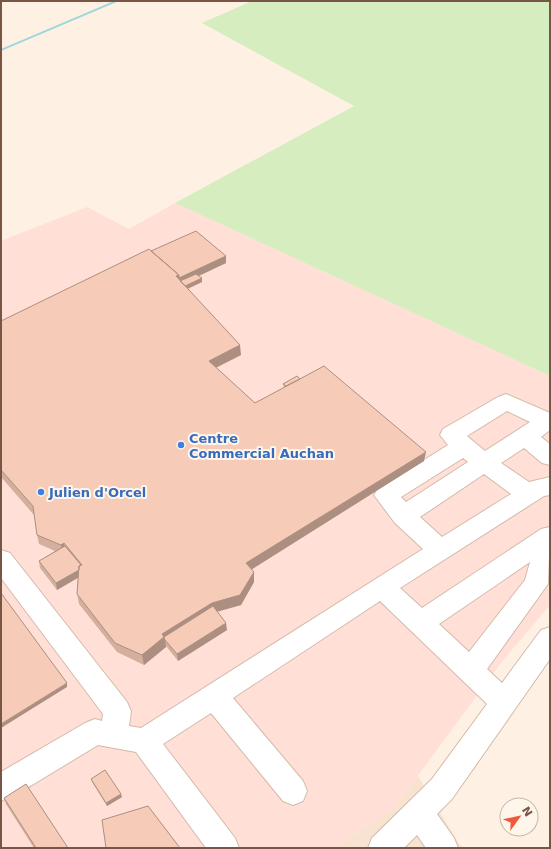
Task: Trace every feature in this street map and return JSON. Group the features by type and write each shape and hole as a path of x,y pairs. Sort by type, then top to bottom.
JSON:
{"street":[{"path":"528,494 484,463 451,435 506,402 549,421"},
{"path":"403,516 549,421"},
{"path":"525,436 550,457"},
{"path":"440,550 403,516 386,496 464,446"},
{"path":"12,782 95,732 144,741 528,494 538,488 550,486"},
{"path":"420,623 550,536"},
{"path":"470,670 536,584 550,536"},
{"path":"1,560 117,711 114,736"},
{"path":"382,587 504,702"},
{"path":"383,848 442,789 550,638"},
{"path":"214,696 293,791"},
{"path":"144,741 224,848"},
{"path":"419,812 442,848"}],"shaded area":[{"path":"175,203 550,376 550,605 500,664 395,807 335,848 1,848 1,241 87,207 129,229"},
{"path":"418,776 462,848 335,848 395,807"}],"green space":[{"path":"252,1 550,1 550,376 175,203 354,106 202,23"}],"building":[{"path":"196,231 226,256 179,278 179,275 151,251"},
{"name":"Centre Commercial Auchan","path":"149,249 179,275 176,276 240,345 209,361 255,403 324,366 426,452 246,563 254,572 240,595 212,603 162,634 164,637 142,655 115,643 77,594 79,566 82,565 64,543 61,545 37,535 33,506 1,470 1,321"},
{"path":"196,274 202,278 185,286 180,281"},
{"path":"297,376 300,379 286,386 283,384"},
{"path":"65,546 81,565 79,566 79,570 56,583 39,561"},
{"path":"1,593 67,683 1,724"},
{"path":"213,606 226,623 177,654 164,637"},
{"path":"105,770 121,794 106,803 91,779"},
{"path":"26,784 68,848 36,848 4,798"},
{"path":"148,806 180,848 106,848 102,820"}],"waterway":[{"path":"1,50 117,1"}],"place":[{"name":"Centre Commercial Auchan","path":"181,445"},
{"name":"Julien d'Orcel","path":"41,492"}]}
